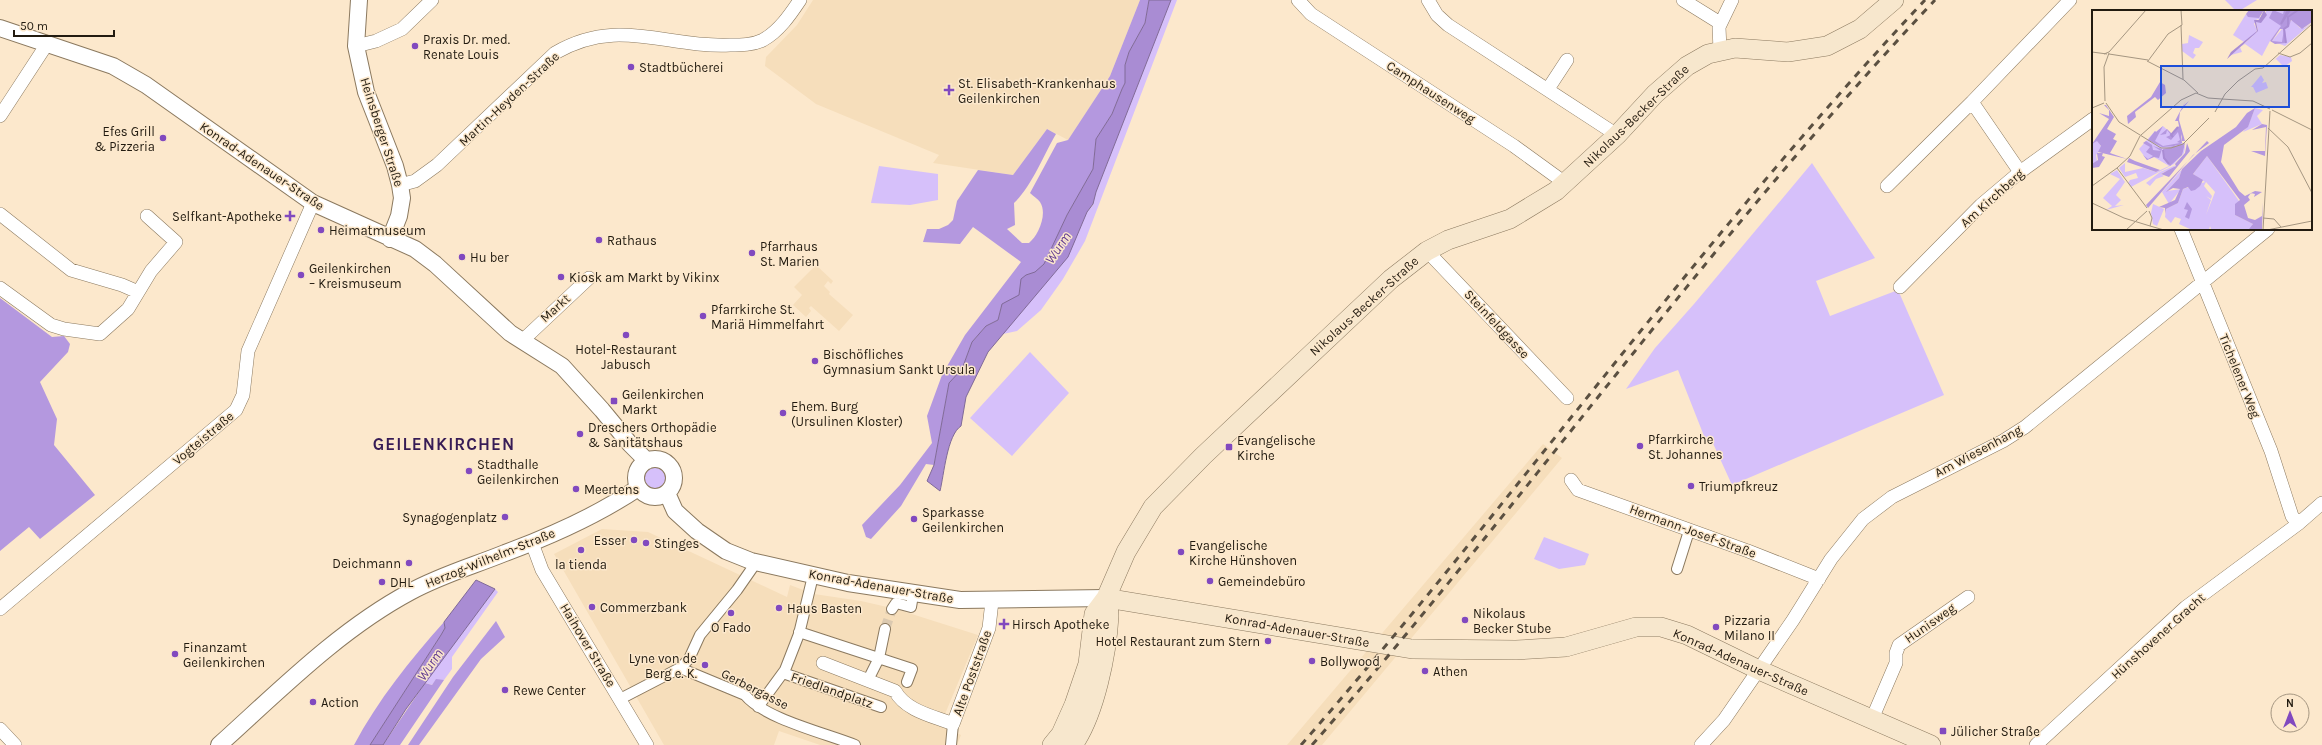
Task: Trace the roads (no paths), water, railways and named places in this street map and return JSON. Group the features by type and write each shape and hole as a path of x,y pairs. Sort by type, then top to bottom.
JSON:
{"main road":[{"name":"Nikolaus-Becker-Straße","path":"1052,745 1062,734 1088,664 1094,614 1106,598 1126,552 1143,523 1171,488 1352,314 1407,264 1448,240 1510,219 1532,207 1565,183 1617,135 1655,94 1687,66 1708,54 1720,50 1754,49 1788,52 1827,46 1860,29 1894,0"},
{"name":"Konrad-Adenauer-Straße","path":"1106,598 1412,649 1516,650 1566,647 1636,627 1661,628 1687,635 1759,670 1931,745"},
{"path":"1073,745 1091,707 1102,666 1109,615 1106,598"}],"street":[{"name":"Heinsberger Straße","path":"359,0 356,46 366,92 396,166 402,198 399,216 390,239"},
{"path":"356,46 376,41 402,29 432,0"},
{"name":"Martin-Heyden-Straße","path":"400,185 415,181 437,165 556,53 575,42 601,36 629,35 718,46 752,44 763,40 786,20 800,0"},
{"name":"Camphausenweg","path":"1298,0 1312,14 1517,148 1565,183"},
{"path":"1428,0 1436,15 1448,25 1617,135"},
{"path":"1683,0 1720,23"},
{"path":"1720,50 1720,23 1732,0"},
{"path":"1886,186 1972,102 2070,0"},
{"name":"Konrad-Adenauer-Straße","path":"0,28 113,66 146,85 313,203 415,249 435,264 510,332 562,366 602,410 630,444 647,461"},
{"path":"0,116 47,44"},
{"path":"1548,89 1567,60"},
{"path":"1972,102 2020,172"},
{"name":"Am Kirchberg","path":"1900,287 1981,205 2020,172 2092,120"},
{"name":"Vogteistraße","path":"0,609 236,410 243,394 248,351 313,203"},
{"path":"0,214 71,270 122,284 138,292"},
{"path":"0,288 51,325 95,335 104,332 128,309 150,271 176,242 147,216"},
{"name":"Tichelener Weg","path":"2181,230 2271,451 2292,516 2298,524"},
{"name":"Am Wiesenhang","path":"1700,745 1724,720 1848,536 1874,510 1936,473 2021,430 2267,230"},
{"name":"Steinfeldgasse","path":"1427,251 1567,398"},
{"name":"Markt","path":"523,340 589,278"},
{"path":"653,459 663,461 672,469 674,479 668,493 657,498 646,496 638,488 636,475 642,464 647,461 653,459"},
{"name":"Hermann-Josef-Straße","path":"1571,480 1578,490 1748,551 1819,579"},
{"name":"Herzog-Wilhelm-Straße","path":"219,745 310,664 371,615 434,580 532,543 618,501 638,488"},
{"name":"Konrad-Adenauer-Straße","path":"668,493 680,517 715,544 736,556 848,583 960,600 992,601 1106,598"},
{"name":"Hünshovener Gracht","path":"2036,745 2186,608 2298,524 2322,503"},
{"path":"1677,569 1690,531"},
{"name":"Haihover Straße","path":"532,543 542,570 647,744"},
{"path":"624,697 680,668 688,659 700,635 737,590 752,567"},
{"name":"Friedlandplatz","path":"758,707 783,673 799,632 812,580"},
{"name":"Hunisweg","path":"1872,719 1896,664 1896,653 1899,645 1968,597"},
{"name":"Konrad-Adenauer-Straße","path":"892,609 896,603 911,607 912,601"},
{"name":"Alte Poststraße","path":"951,745 953,724 989,628 992,601"},
{"name":"Friedlandplatz","path":"868,680 879,658 885,629"},
{"path":"799,632 912,670 907,682"},
{"name":"Friedlandplatz","path":"823,664 895,691 900,700 910,706 953,724"},
{"name":"Gerbergasse","path":"680,668 745,695 758,707 771,714 855,745"},
{"name":"Friedlandplatz","path":"783,673 881,707"},
{"path":"0,729 15,745"}],"water":[{"name":"Wurm","path":"1149,0 1171,0 1096,192 1093,204 1087,212 1068,257 988,352 966,397 961,426 956,431 949,446 940,491 927,481 934,465 949,383 962,369 972,342 986,326 998,320 1002,304 1019,295 1021,279 1026,275 1035,272 1044,264 1067,215 1093,169 1096,139 1112,114 1125,83 1125,65 1129,52 1145,23"},
{"name":"Wurm","path":"476,580 495,589 406,709 383,745 370,745 441,635 445,628 444,622"}],"tunnel":[{"path":"885,629 892,609"}],"railway":[{"path":"1301,745 1380,653 1686,275 1843,90 1925,0"},
{"path":"1312,745 1391,653 1468,559 1696,275 1853,90 1935,0"}],"place":[{"name":"Praxis Dr. med. Renate Louis","path":"415,46"},
{"name":"Stadtbücherei","path":"631,67"},
{"name":"St. Elisabeth-Krankenhaus Geilenkirchen","path":"949,90"},
{"name":"Efes Grill & Pizzeria","path":"163,138"},
{"name":"Selfkant-Apotheke","path":"290,216"},
{"name":"Heimatmuseum","path":"321,230"},
{"name":"Rathaus","path":"599,240"},
{"name":"Pfarrhaus St. Marien","path":"752,253"},
{"name":"Hu ber","path":"462,257"},
{"name":"Geilenkirchen – Kreismuseum","path":"301,275"},
{"name":"Kiosk am Markt by Vikinx","path":"561,277"},
{"name":"Pfarrkirche St. Mariä Himmelfahrt","path":"703,316"},
{"name":"Hotel-Restaurant Jabusch","path":"626,335"},
{"name":"Bischöfliches Gymnasium Sankt Ursula","path":"815,361"},
{"name":"Geilenkirchen Markt","path":"614,401"},
{"name":"Ehem. Burg (Ursulinen Kloster)","path":"783,413"},
{"name":"Dreschers Orthopädie & Sanitätshaus","path":"580,434"},
{"name":"Pfarrkirche St. Johannes","path":"1640,446"},
{"name":"Evangelische Kirche","path":"1229,447"},
{"name":"Stadthalle Geilenkirchen","path":"469,471"},
{"name":"Triumpfkreuz","path":"1691,486"},
{"name":"Meertens","path":"576,489"},
{"name":"Synagogenplatz","path":"505,517"},
{"name":"Sparkasse Geilenkirchen","path":"914,519"},
{"name":"Esser","path":"634,540"},
{"name":"Stinges","path":"646,543"},
{"name":"la tienda","path":"581,550"},
{"name":"Evangelische Kirche Hünshoven","path":"1181,552"},
{"name":"Deichmann","path":"409,563"},
{"name":"Gemeindebüro","path":"1210,581"},
{"name":"DHL","path":"382,582"},
{"name":"Commerzbank","path":"592,607"},
{"name":"Haus Basten","path":"779,608"},
{"name":"O Fado","path":"731,613"},
{"name":"Nikolaus Becker Stube","path":"1465,620"},
{"name":"Hirsch Apotheke","path":"1004,624"},
{"name":"Pizzaria Milano II","path":"1716,627"},
{"name":"Hotel Restaurant zum Stern","path":"1268,641"},
{"name":"Finanzamt Geilenkirchen","path":"175,654"},
{"name":"Bollywood","path":"1312,661"},
{"name":"Lyne von de Berg e. K.","path":"705,665"},
{"name":"Athen","path":"1425,671"},
{"name":"Rewe Center","path":"505,690"},
{"name":"Action","path":"313,702"},
{"name":"Jülicher Straße","path":"1943,731"}],"district":[{"name":"GEILENKIRCHEN","path":"444,444"}]}
